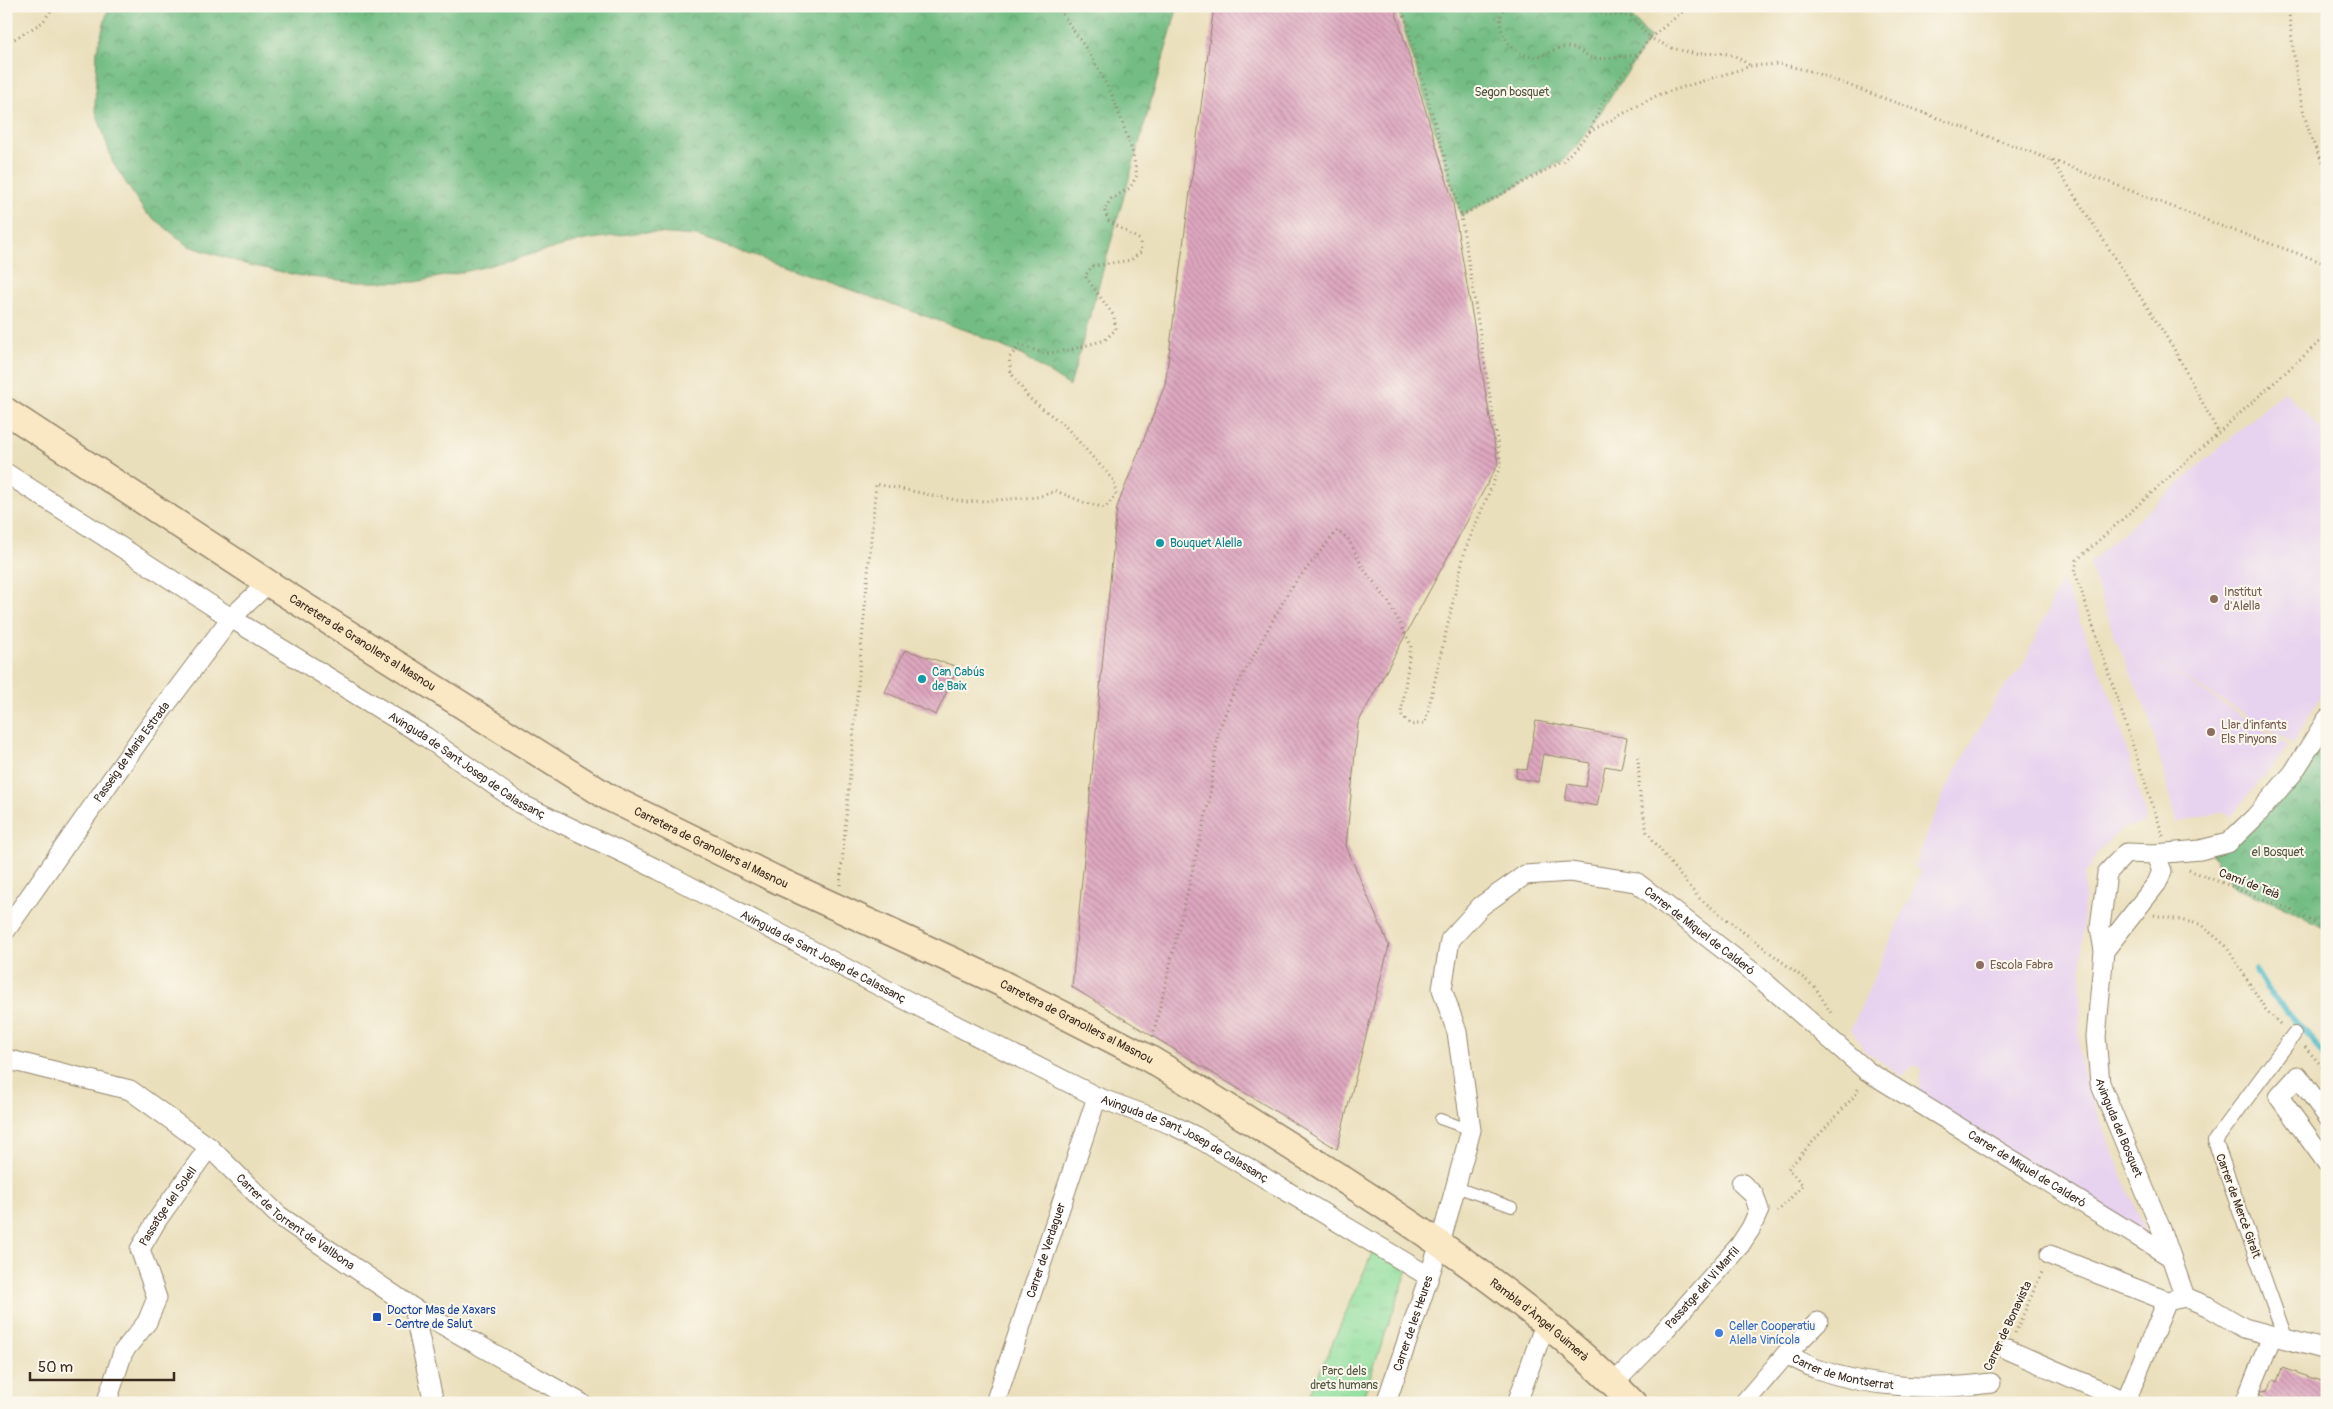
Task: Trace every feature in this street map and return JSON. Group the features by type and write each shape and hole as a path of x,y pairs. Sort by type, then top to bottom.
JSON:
{"main road":[{"name":"Carretera de Granollers al Masnou","path":"6,411 268,583 608,797 838,910 999,982 1148,1058 1440,1244"},
{"name":"Rambla d'Àngel Guimerà","path":"1440,1244 1544,1324 1623,1396"}],"street":[{"name":"Avinguda de Sant Josep de Calassanç","path":"6,473 231,618 426,737 521,804 659,870 904,999 1097,1097 1170,1124 1222,1150 1428,1276"},
{"name":"Passeig de Maria Estrada","path":"6,930 140,739 231,618 268,583"},
{"name":"Avinguda del Bosquet","path":"2176,1299 2171,1257 2100,1082 2096,1038 2104,951 2100,928 2107,873 2126,853 2162,859 2228,843 2255,817 2293,773 2327,719"},
{"path":"2104,951 2157,883 2162,859"},
{"name":"Carrer de Miquel de Calderó","path":"1440,1244 1471,1130 1457,1032 1442,989 1450,940 1481,906 1525,875 1570,872 1636,882 1754,973 1867,1070 2171,1257"},
{"name":"Carrer de Mercè Giralt","path":"2279,1338 2215,1141 2291,1034"},
{"name":"Carrer de Torrent de Vallbona","path":"6,1059 130,1090 209,1147 278,1215 413,1308 581,1403"},
{"path":"2327,1116 2298,1076 2279,1097 2327,1163"},
{"name":"Carrer de Verdaguer","path":"996,1403 1097,1097"},
{"name":"Passatge del Solell","path":"108,1403 106,1400 123,1352 147,1322 157,1298 140,1249 157,1220 209,1147"},
{"path":"1741,1182 1754,1196 1759,1210 1756,1216"},
{"name":"Passatge del Vi Marfil","path":"1623,1396 1656,1340 1740,1245 1756,1216"},
{"name":"Carrer de les Heures","path":"1386,1403 1440,1244"},
{"path":"2050,1255 2176,1299 2208,1306 2244,1328 2327,1350"},
{"path":"2008,1350 2127,1402 2176,1299"},
{"path":"413,1308 434,1403"},
{"name":"Carrer de Montserrat","path":"1744,1403 1786,1354 1818,1322"},
{"path":"1517,1403 1544,1324"},
{"path":"2245,1403 2279,1338"},
{"name":"Carrer de Montserrat","path":"1786,1354 1816,1369 1859,1380 1933,1387 1965,1387 1991,1383"}],"lane":[{"path":"1440,1119 1471,1130"},
{"path":"1456,1187 1512,1207"}],"path":[{"path":"6,44 43,22 54,6"},
{"path":"838,910 876,484 966,502 1038,496 1056,491 1083,502 1105,508 1116,495 1114,481 1064,424 1028,398 1011,372 1009,358 1020,345 1045,354 1105,340 1116,329 1114,316 1085,276 1092,266 1131,260 1141,252 1140,240 1109,221 1104,210 1112,199 1130,188 1137,175 1132,150 1113,97 1093,58 1057,6"},
{"path":"1148,1058 1209,801 1218,733 1233,693 1290,589 1337,532 1348,538 1363,568 1388,601 1411,645 1401,715 1411,725 1425,722 1465,550 1501,464 1461,216 1402,6"},
{"path":"1506,6 1501,12 1499,23 1502,34 1513,47 1529,56 1545,55 1559,48 1569,47 1594,58 1637,55"},
{"path":"1594,6 1603,15 1632,16"},
{"path":"1623,6 1650,38 1672,48 1696,54 1723,53 1735,56 1751,66"},
{"path":"1461,216 1563,161 1588,133 1605,98 1650,38 1690,6"},
{"path":"2288,6 2306,129 2320,159 2327,167"},
{"path":"1588,133 1658,95 1751,66 1780,64 1810,71 2052,160 2224,228 2327,264"},
{"path":"2052,160 2173,347 2218,432"},
{"path":"2162,859 2075,572 2077,560 2327,335"},
{"path":"1638,757 1640,797 1647,832 1700,898 1815,987 1843,1033 1841,1048"},
{"name":"Camí de Teià","path":"2162,859 2287,908 2327,930"},
{"path":"2136,911 2200,924 2226,946 2266,1010 2327,1072"},
{"path":"1756,1216 1775,1214 1803,1186 1788,1169 1856,1094 1867,1070"},
{"name":"Carrer de Bonavista","path":"2008,1350 2050,1255"}],"shaded area":[{"name":"Institut d'Alella","path":"2284,391 2327,435 2327,685 2293,743 2151,658 2289,746 2230,817 2221,811 2176,823 2150,719 2114,635 2089,563"},
{"name":"Escola Fabra","path":"2062,579 2114,705 2146,818 2142,824 2121,829 2097,853 2085,874 2079,1053 2086,1085 2148,1240 1919,1092 1921,1068 1914,1065 1902,1076 1865,1051 1851,1029 1921,872 1914,867 1945,790 1999,694 2022,667"}],"green space":[{"path":"109,6 1178,6 1070,386 1023,356 971,332 697,236 641,232 585,240 472,270 416,282 358,282 301,276 245,264 189,246 145,212 113,163 95,108 97,50"},
{"name":"Segon bosquet","path":"1397,6 1623,6 1650,38 1584,137 1563,161 1461,216"},
{"name":"el Bosquet","path":"2327,719 2327,930 2287,908 2234,888 2208,848 2293,773"},
{"name":"Parc dels drets humans","path":"1374,1249 1408,1269 1361,1403 1306,1403"}],"building":[{"path":"1214,6 1394,6 1452,198 1498,464 1358,723 1346,846 1389,946 1337,1149 1072,987 1117,507 1165,385"},
{"name":"Can Cabús de Baix","path":"905,650 958,667 936,715 885,692"},
{"path":"1536,721 1627,738 1621,769 1605,766 1597,806 1565,800 1568,784 1586,787 1590,763 1543,754 1538,782 1516,778 1517,768 1527,770"},
{"path":"2282,1368 2327,1383 2325,1403 2265,1403 2266,1400 2260,1396 2260,1392 2267,1391 2273,1380 2277,1382"}],"waterway":[{"path":"2255,969 2267,989 2327,1057"}],"place":[{"name":"Bouquet Alella","path":"1160,543"},
{"name":"Institut d'Alella","path":"2214,599"},
{"name":"Can Cabús de Baix","path":"922,679"},
{"name":"Llar d'infants Els Pinyons","path":"2211,732"},
{"name":"Escola Fabra","path":"1980,965"},
{"name":"Doctor Mas de Xaxars - Centre de Salut","path":"377,1317"},
{"name":"Celler Cooperatiu Alella Vinícola","path":"1719,1333"}]}
